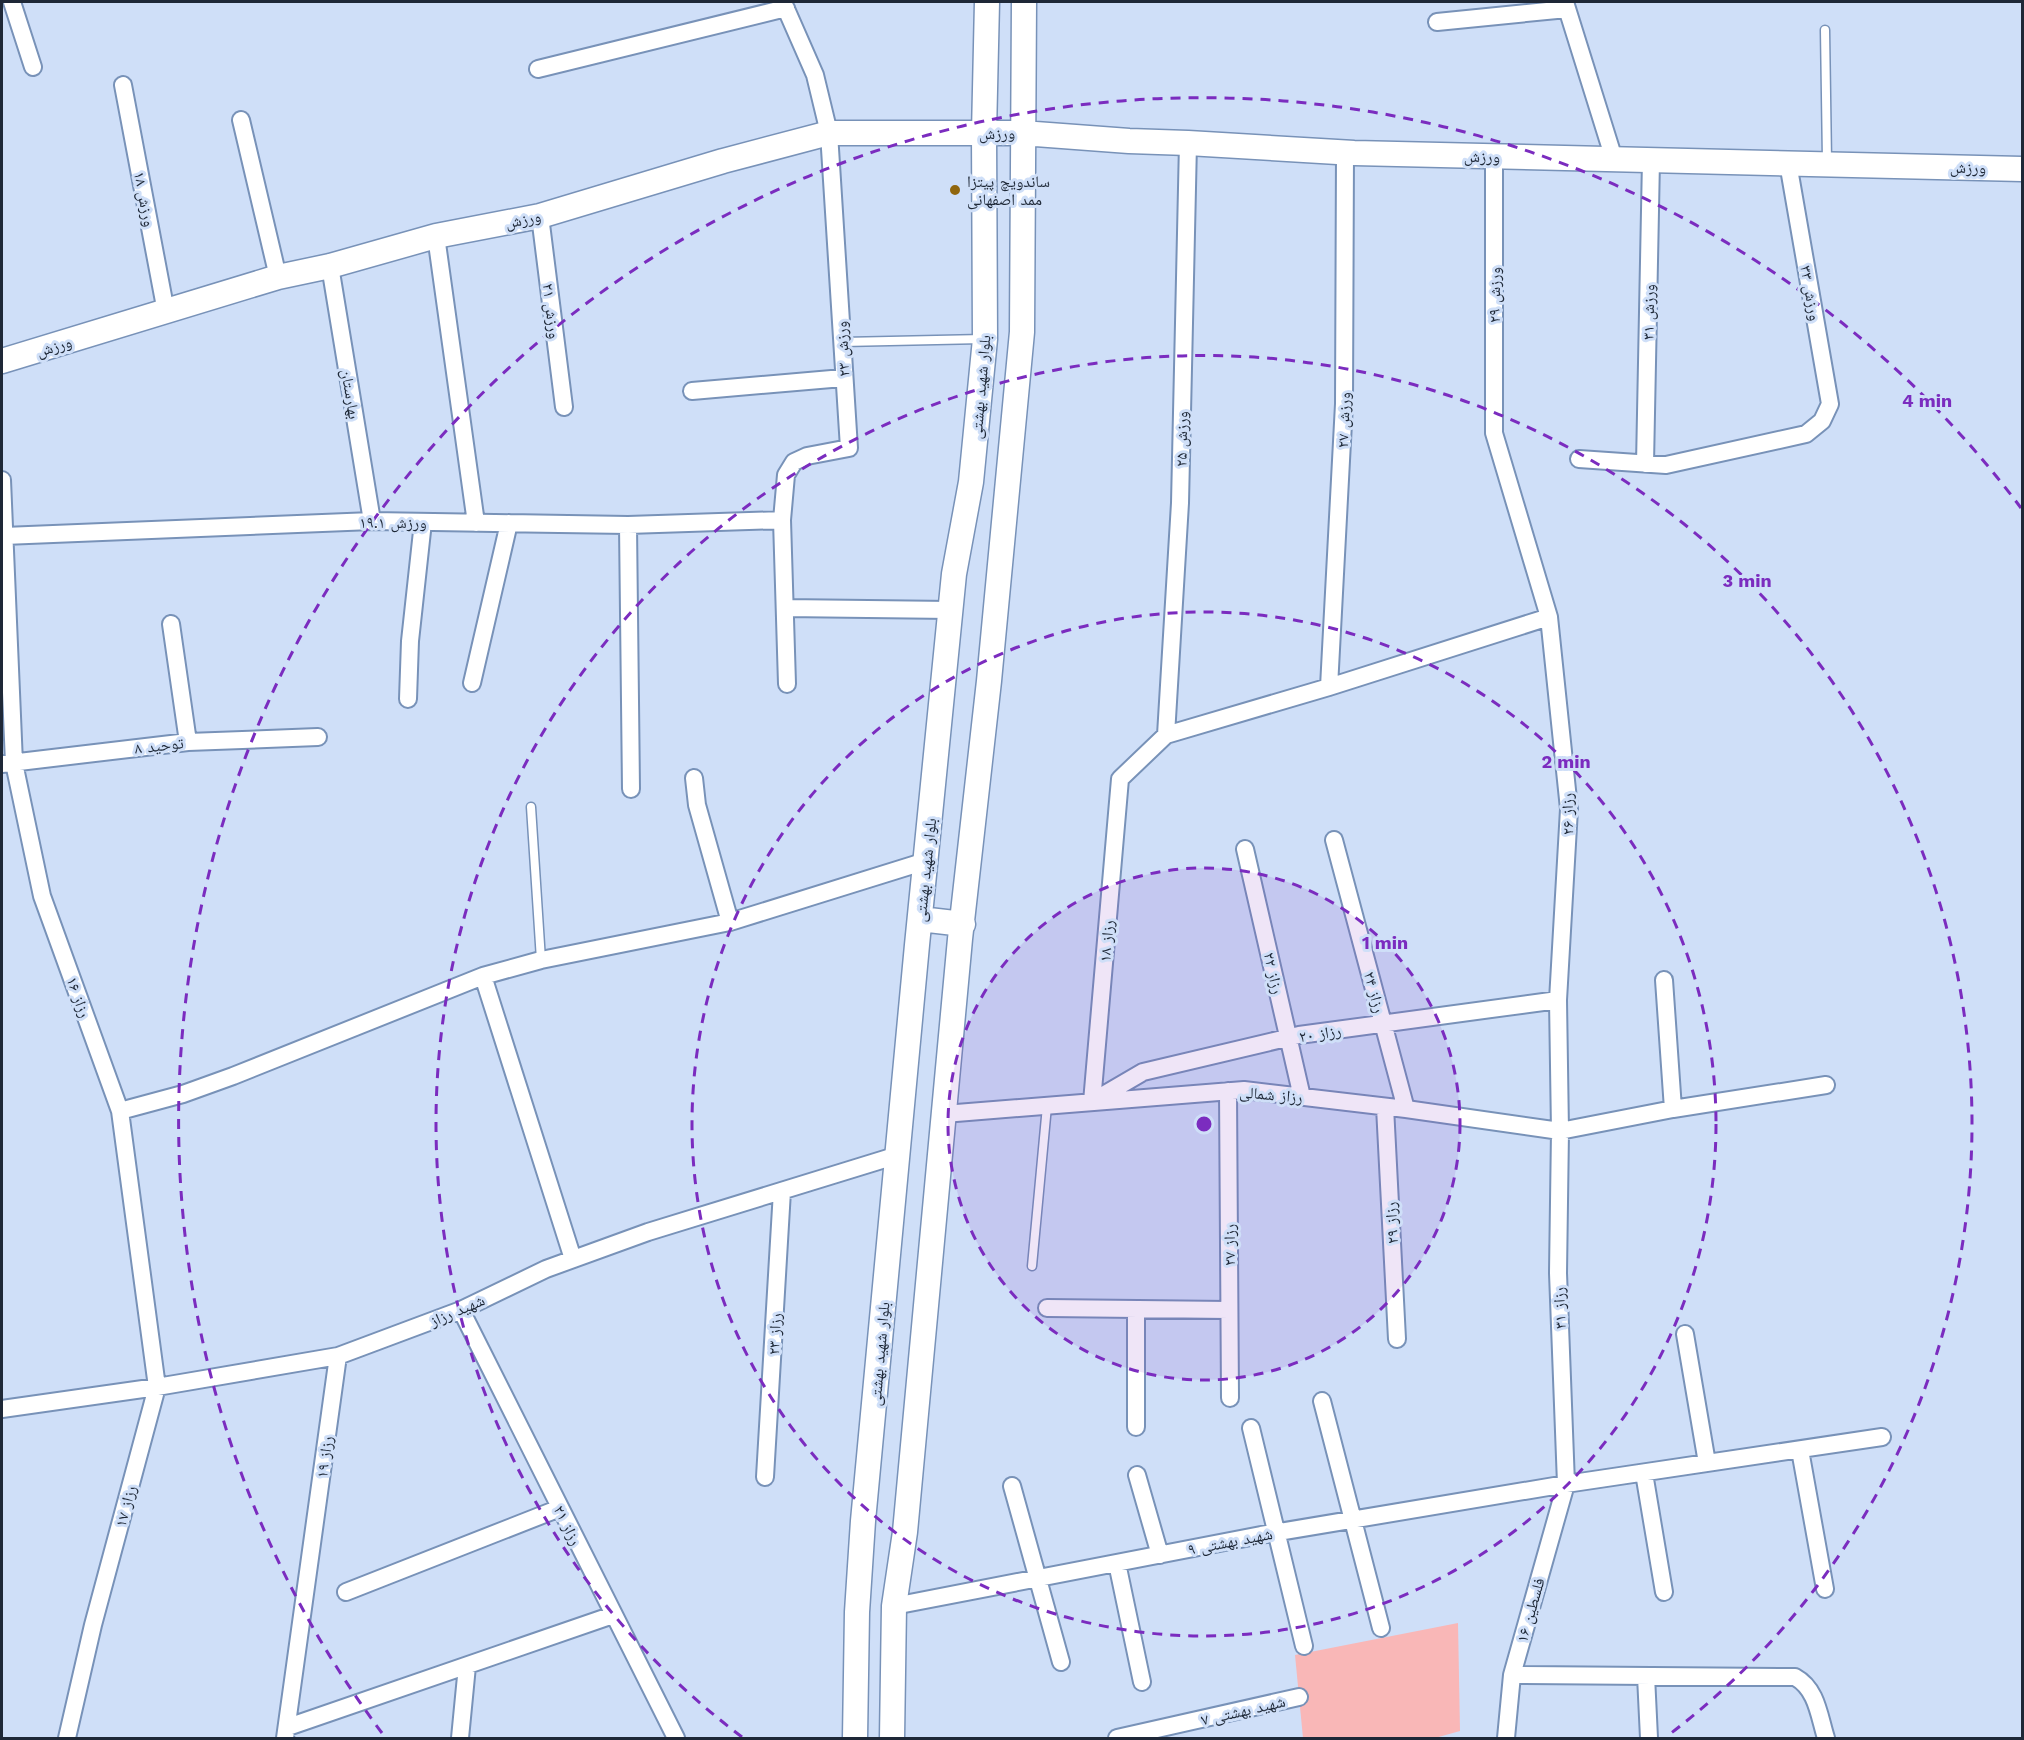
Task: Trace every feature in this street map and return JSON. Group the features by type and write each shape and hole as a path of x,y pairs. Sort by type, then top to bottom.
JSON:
{"main road":[{"name":"بلوار شهید بهشتی","path":"855,1738 857,1612 861,1556 898,1155 954,574 971,482 985,339 984,133 987,2"},
{"path":"892,1738 894,1606 905,1532 1022,332 1024,2"},
{"name":"ورزش","path":"2,361 278,277 330,267 436,236 540,216 723,161 829,133 1022,133 1345,153 2022,169"},
{"path":"920,919 963,924"}],"street":[{"path":"12,2 33,67"},
{"path":"538,69 784,5"},
{"name":"ورزش ۲۳","path":"782,520 786,475 794,462 807,456 849,448 829,133 815,75 784,5"},
{"path":"1437,22 1566,5 1614,159"},
{"name":"ورزش ۱۸","path":"123,85 166,312"},
{"path":"241,120 278,277"},
{"name":"ورزش ۲۵","path":"1166,735 1180,503 1188,143"},
{"name":"ورزش ۲۷","path":"1329,687 1344,404 1345,153"},
{"name":"ورزش ۲۹","path":"1494,156 1494,433"},
{"name":"ورزش ۳۱","path":"1645,464 1651,160"},
{"name":"ورزش ۳۳","path":"1645,464 1666,465 1806,434 1822,421 1830,404 1788,163"},
{"name":"ورزش ۲۱","path":"540,216 564,407"},
{"path":"436,236 476,523"},
{"name":"بهارستان","path":"330,267 372,521"},
{"path":"692,391 843,378"},
{"name":"رزاز ۲۶","path":"1494,433 1549,617 1569,809 1558,1000 1560,1131"},
{"path":"1578,459 1645,464"},
{"name":"رزاز ۱۶","path":"2,480 7,607 8,763 42,896 120,1111 157,1387"},
{"path":"782,520 788,684"},
{"name":"ورزش ۱۹.۱","path":"4,536 372,521 628,525 782,520"},
{"path":"408,699 410,641 423,522"},
{"path":"472,683 509,523"},
{"path":"628,525 631,789"},
{"path":"785,608 951,610"},
{"path":"1166,735 1329,687 1549,617"},
{"path":"171,624 188,742"},
{"name":"رزاز ۱۸","path":"1092,1102 1120,779 1166,735"},
{"name":"توحید ۸","path":"8,763 188,742 318,737"},
{"path":"694,778 697,805 730,922"},
{"name":"رزاز ۲۴","path":"1334,840 1406,1108"},
{"name":"رزاز ۲۲","path":"1245,849 1302,1097"},
{"path":"120,1111 183,1094 233,1076 483,976 541,960 730,922 926,861"},
{"path":"483,976 573,1259"},
{"path":"1664,980 1673,1109"},
{"name":"رزاز ۲۰","path":"1092,1102 1143,1072 1288,1038 1558,1000"},
{"name":"رزاز شمالی","path":"944,1114 1244,1090 1406,1108 1560,1131 1673,1109 1826,1085"},
{"name":"رزاز ۲۷","path":"1228,1091 1230,1398"},
{"name":"رزاز ۲۹","path":"1385,1107 1397,1339"},
{"name":"رزاز ۳۱","path":"1560,1131 1558,1273 1566,1484"},
{"name":"شهید رزاز","path":"2,1409 157,1387 338,1356 461,1310 546,1269 648,1232 898,1155"},
{"name":"رزاز ۲۳","path":"765,1477 782,1191"},
{"path":"1047,1308 1229,1310"},
{"name":"رزاز ۲۱","path":"461,1310 676,1738"},
{"path":"1136,1310 1136,1426"},
{"path":"1684,1334 1707,1463"},
{"name":"رزاز ۱۹","path":"287,1733 338,1356"},
{"name":"رزاز ۱۷","path":"67,1738 93,1625 157,1387"},
{"path":"1322,1401 1381,1628"},
{"path":"1251,1428 1304,1646"},
{"name":"شهید بهشتی ۹","path":"894,1606 1277,1533 1566,1484 1882,1437"},
{"path":"1800,1450 1825,1589"},
{"path":"1644,1473 1664,1592"},
{"path":"1137,1475 1160,1555"},
{"name":"فلسطین ۱۶","path":"1506,1738 1512,1674 1566,1484"},
{"path":"1012,1486 1061,1662"},
{"path":"346,1592 560,1508"},
{"path":"1117,1563 1143,1682"},
{"path":"287,1733 613,1615"},
{"path":"460,1738 467,1666"},
{"path":"1512,1674 1795,1677 1805,1683 1812,1693 1826,1738"},
{"path":"1646,1676 1649,1738"},
{"name":"شهید بهشتی ۷","path":"1117,1738 1299,1697"},
{"path":"660,1738 662,1714"}],"lane":[{"path":"1825,30 1827,164"},
{"path":"843,342 985,339"},
{"path":"531,807 541,960"},
{"path":"1032,1266 1047,1106"}],"shaded area":[{"path":"1458,1623 1460,1731 1435,1738 1303,1738 1295,1655"}],"place":[{"name":"ساندویچ پیتزا ممد اصفهانی","path":"955,190"}]}
